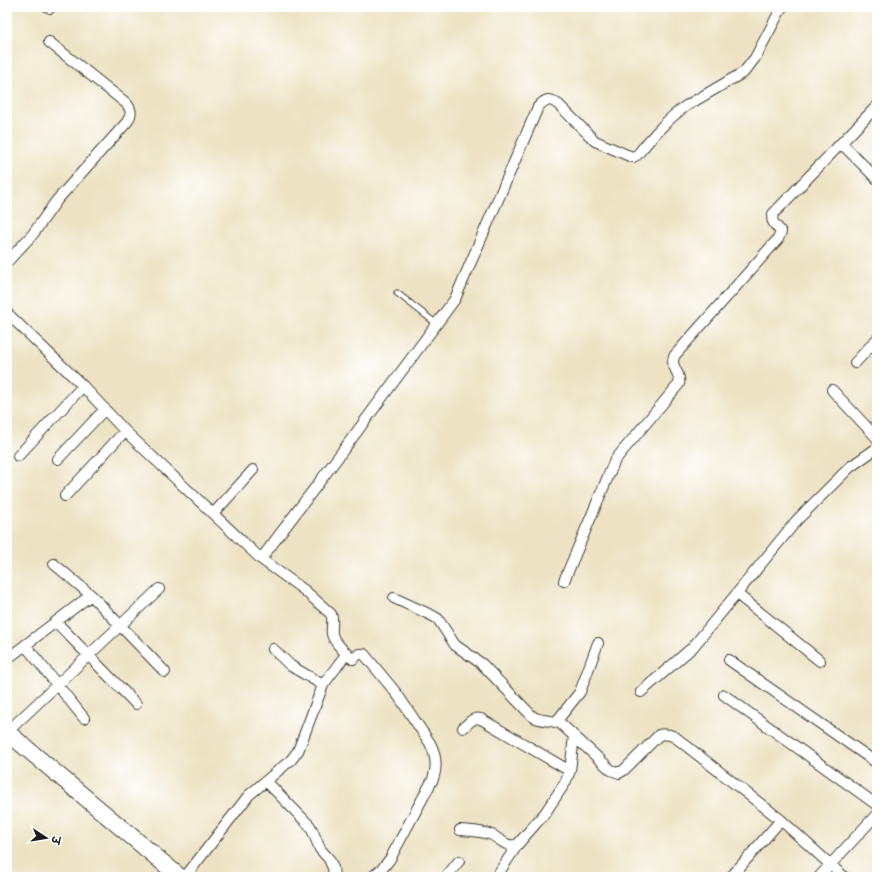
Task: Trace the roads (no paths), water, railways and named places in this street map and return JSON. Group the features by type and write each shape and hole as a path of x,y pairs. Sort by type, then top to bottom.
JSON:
{"main road":[{"path":"7,732 180,877"},
{"path":"7,745 163,877"}],"street":[{"path":"260,559 333,464 455,299 538,107 547,100 553,101 559,105 595,141 627,156 633,157 638,154 667,120 677,112 744,72 755,58 782,7"},
{"path":"7,262 33,234 57,200 127,122 131,112 126,103 49,42"},
{"path":"564,581 615,460 679,384 679,375 672,365 672,359 778,239 781,232 773,223 773,214 877,106"},
{"path":"841,143 877,179"},
{"path":"7,313 83,386 125,431 260,559 304,590 331,614 333,637 353,659 360,654 364,654 397,694 430,743 436,758 436,765 435,772 429,786 390,859 382,869 372,877"},
{"path":"855,363 876,343"},
{"path":"18,456 83,386"},
{"path":"832,390 877,438"},
{"path":"58,459 105,409"},
{"path":"64,496 125,431"},
{"path":"641,692 693,647 797,520 850,467 877,448"},
{"path":"213,514 253,470"},
{"path":"54,564 91,595 165,672"},
{"path":"7,732 159,589"},
{"path":"737,594 820,660"},
{"path":"7,660 91,595"},
{"path":"394,598 438,619 455,645 482,664 532,716 540,720 556,722 574,736 610,770 619,773 624,770 659,735 664,733 669,734 781,820 844,877"},
{"path":"56,622 136,704"},
{"path":"556,722 580,692 598,643"},
{"path":"25,645 84,718"},
{"path":"272,649 291,666 323,685"},
{"path":"185,877 249,795 291,760 298,751 323,685 347,653"},
{"path":"729,660 877,764"},
{"path":"724,695 877,805"},
{"path":"462,728 476,718 481,719 570,771"},
{"path":"496,877 518,844 545,813 565,783 570,771 574,736"},
{"path":"266,781 310,826 320,849 329,859 333,868 334,877"},
{"path":"819,877 877,814"},
{"path":"731,876 781,820"},
{"path":"460,830 487,833 509,846 518,844"},
{"path":"446,877 459,861"}],"lane":[{"path":"397,293 437,324"}]}
